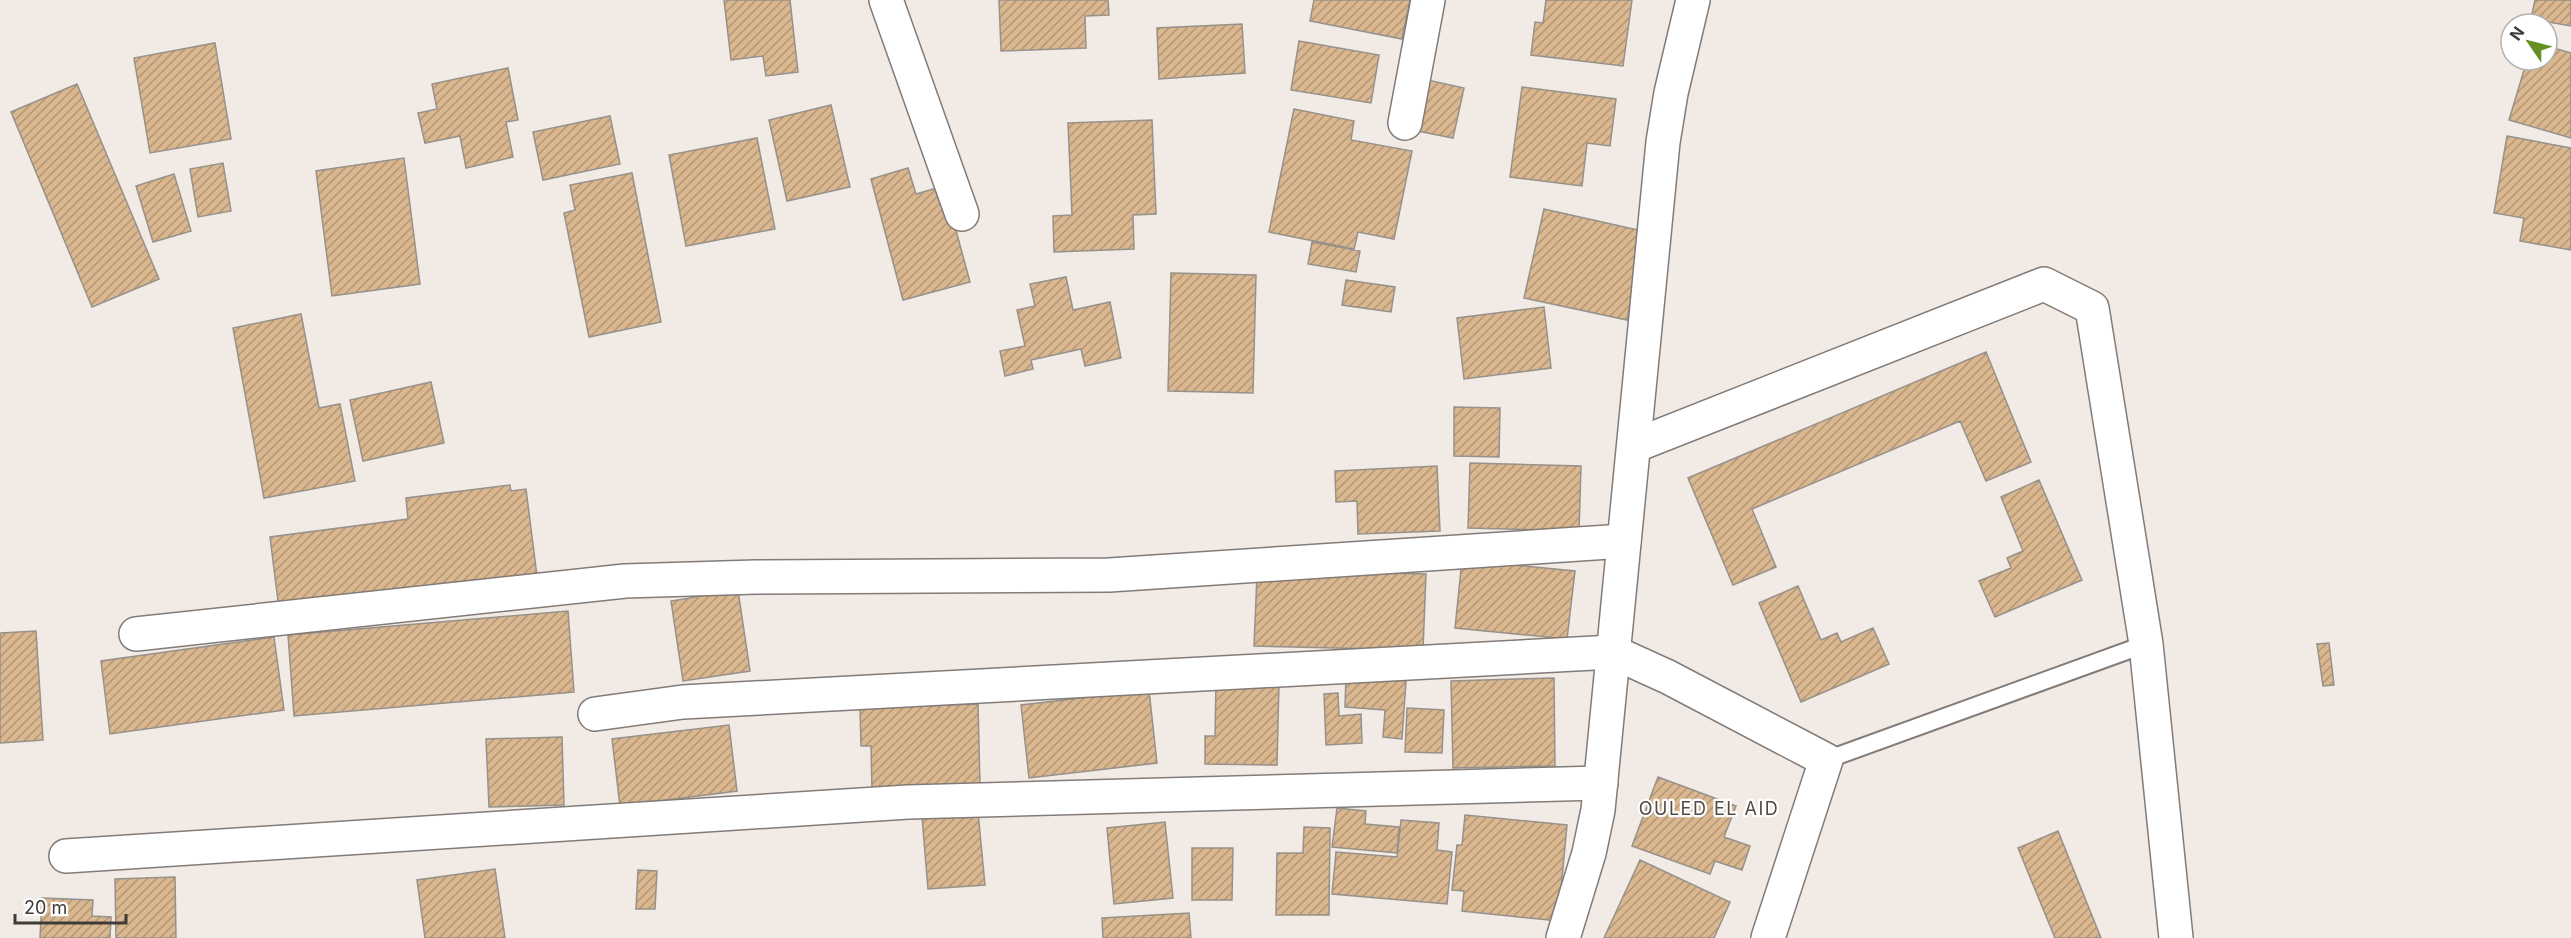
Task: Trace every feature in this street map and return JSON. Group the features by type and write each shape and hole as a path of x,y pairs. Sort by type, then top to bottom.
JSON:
{"street":[{"path":"886,0 896,35 962,214"},
{"path":"1405,123 1428,0"},
{"path":"1563,938 1589,853 1598,810 1663,142 1671,93 1693,0"},
{"path":"1634,446 2044,284 2092,308 2146,644 2176,938"},
{"path":"136,634 625,581 756,577 1109,575 1624,540"},
{"path":"595,714 683,702 1613,652 1668,677 1827,759 1768,938"},
{"path":"66,856 908,802 1600,783"}],"lane":[{"path":"1827,759 2146,644"}],"building":[{"path":"724,0 790,0 798,72 766,76 763,56 731,60"},
{"path":"999,0 1108,0 1109,15 1085,16 1086,48 1001,51"},
{"path":"1314,0 1410,0 1402,39 1310,21"},
{"path":"1546,0 1632,0 1623,66 1531,55 1535,22 1543,23"},
{"path":"2535,0 2571,0 2571,26 2559,24 2559,12 2532,12"},
{"path":"1242,24 1245,73 1159,79 1157,28"},
{"path":"1299,41 1379,55 1371,103 1291,90"},
{"path":"215,43 231,139 150,153 134,58"},
{"path":"2559,50 2571,53 2571,138 2509,120 2523,72 2559,72"},
{"path":"508,68 518,120 506,122 513,157 466,168 460,136 425,143 418,113 437,109 432,84"},
{"path":"1423,79 1464,88 1453,138 1412,130"},
{"path":"77,84 159,279 92,307 11,112"},
{"path":"1522,87 1616,99 1610,146 1587,143 1582,186 1510,177"},
{"path":"831,105 850,187 787,201 769,120"},
{"path":"1294,109 1354,121 1351,140 1412,151 1394,239 1358,232 1354,249 1269,232"},
{"path":"610,116 620,164 543,180 533,132"},
{"path":"1152,120 1156,214 1133,215 1134,249 1054,252 1053,216 1072,215 1068,123"},
{"path":"2507,136 2571,148 2571,250 2520,241 2524,218 2494,213"},
{"path":"757,138 775,229 686,246 669,155"},
{"path":"404,158 420,284 332,296 316,171"},
{"path":"223,163 231,211 198,217 190,169"},
{"path":"908,168 916,194 944,186 970,282 903,300 871,179"},
{"path":"632,173 661,322 589,337 564,213 575,210 570,185"},
{"path":"174,174 191,231 153,242 136,186"},
{"path":"1544,209 1647,232 1627,320 1524,298"},
{"path":"1312,242 1360,251 1356,272 1308,264"},
{"path":"1171,273 1256,275 1253,393 1168,391"},
{"path":"1066,277 1073,310 1110,302 1121,358 1085,366 1081,349 1031,360 1033,369 1005,376 1000,351 1025,346 1017,310 1035,306 1030,284"},
{"path":"1346,280 1395,287 1391,312 1342,305"},
{"path":"1544,307 1551,368 1464,379 1457,318"},
{"path":"301,314 319,408 340,404 355,481 264,498 233,328"},
{"path":"1986,352 2031,462 1986,481 1960,421 1752,509 1776,567 1733,585 1688,478"},
{"path":"431,382 444,443 363,461 350,400"},
{"path":"1454,407 1500,408 1499,457 1454,456"},
{"path":"1470,463 1581,466 1579,531 1468,528"},
{"path":"1437,466 1440,531 1358,534 1357,501 1336,502 1335,471"},
{"path":"2039,480 2082,580 1995,617 1979,581 2011,568 2007,558 2023,551 2001,497"},
{"path":"510,485 511,491 526,489 537,576 279,609 270,537 408,519 406,498"},
{"path":"1462,560 1575,571 1567,639 1455,628"},
{"path":"1335,572 1426,574 1423,650 1254,646 1257,575 1335,577"},
{"path":"1798,586 1821,640 1837,633 1841,642 1873,628 1889,664 1801,702 1759,603"},
{"path":"738,590 750,671 683,681 671,601"},
{"path":"568,611 574,692 294,716 288,635"},
{"path":"36,631 43,740 0,743 0,633"},
{"path":"274,637 284,710 110,734 101,661"},
{"path":"2329,643 2334,685 2323,686 2317,644"},
{"path":"1346,677 1406,681 1402,739 1383,737 1385,710 1345,707"},
{"path":"1554,678 1555,766 1453,768 1451,681"},
{"path":"1216,682 1279,683 1277,765 1205,764 1205,736 1215,736"},
{"path":"1149,690 1157,763 1029,778 1021,705"},
{"path":"1338,693 1339,716 1361,714 1362,743 1326,745 1324,694"},
{"path":"978,704 980,786 872,790 871,746 861,746 860,708"},
{"path":"1407,708 1444,710 1442,753 1405,752"},
{"path":"729,725 737,791 620,806 612,739"},
{"path":"562,737 564,805 489,807 486,739"},
{"path":"1658,777 1736,806 1724,837 1750,846 1742,870 1715,861 1710,874 1632,846"},
{"path":"1337,808 1366,811 1365,824 1399,827 1397,853 1332,847"},
{"path":"978,812 985,885 928,889 922,817"},
{"path":"1465,815 1567,825 1558,921 1462,911 1464,891 1452,890 1457,845 1462,845"},
{"path":"1401,820 1439,823 1437,850 1452,852 1447,904 1332,894 1336,852 1397,857"},
{"path":"1165,822 1173,898 1114,904 1107,828"},
{"path":"1304,827 1330,828 1329,915 1276,915 1277,853 1303,853"},
{"path":"2058,831 2101,938 2055,938 2018,848"},
{"path":"1192,848 1233,848 1232,900 1192,900"},
{"path":"1640,860 1730,902 1714,938 1604,938"},
{"path":"495,869 505,938 425,938 417,880"},
{"path":"638,870 657,871 655,909 636,909"},
{"path":"175,877 176,938 116,938 115,879"},
{"path":"42,898 93,900 92,916 111,917 110,938 40,938"},
{"path":"1189,913 1191,938 1103,938 1102,918"}],"district":[{"name":"OULED EL AID","path":"1709,809"}]}
